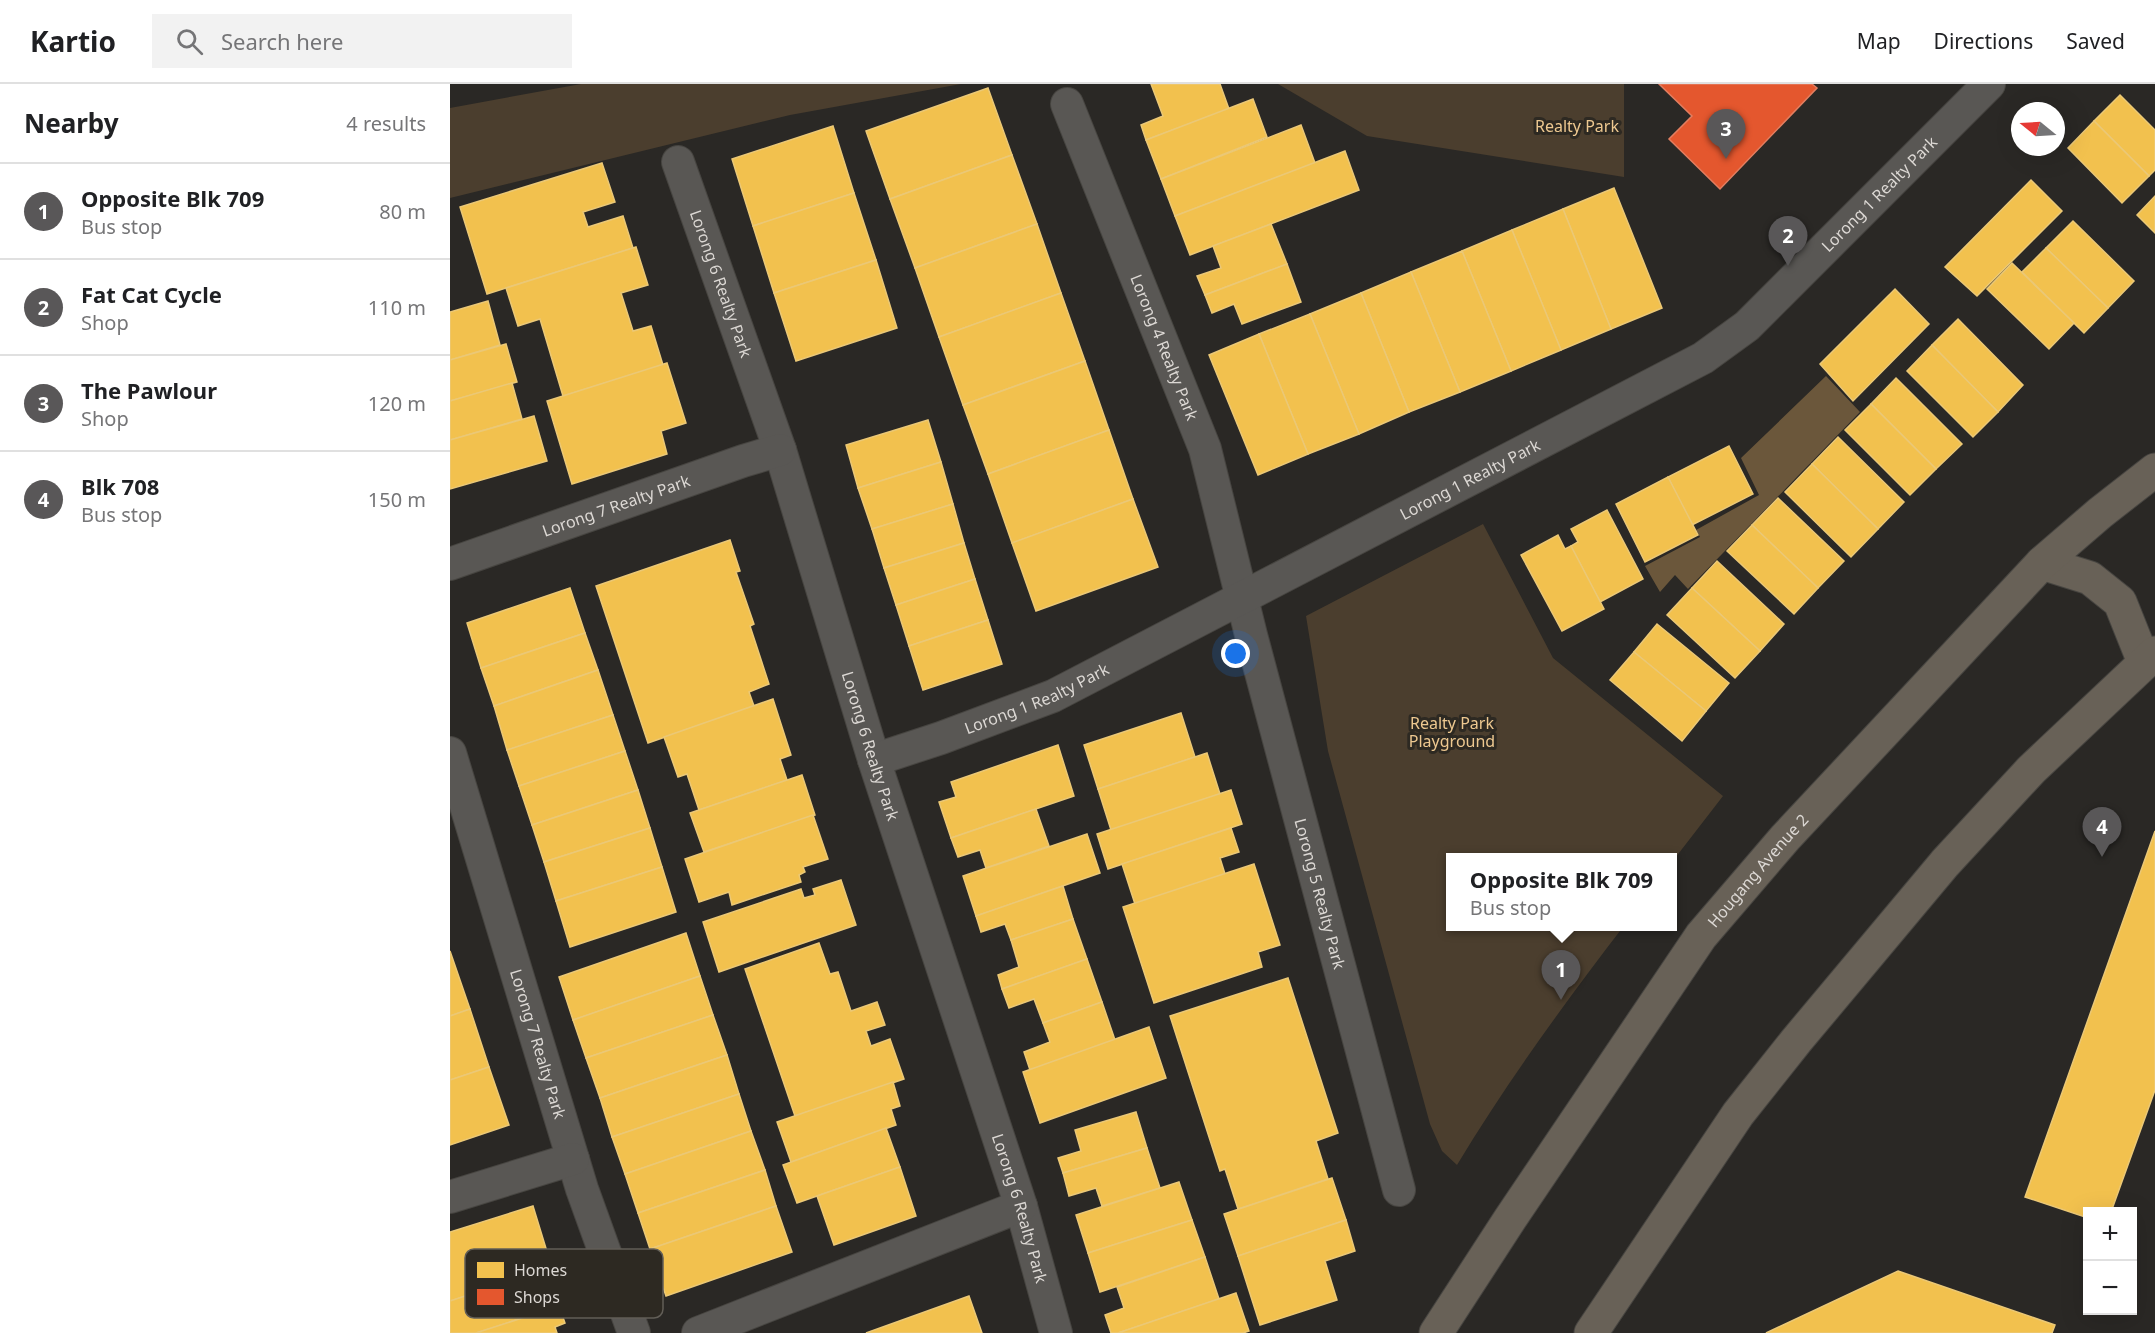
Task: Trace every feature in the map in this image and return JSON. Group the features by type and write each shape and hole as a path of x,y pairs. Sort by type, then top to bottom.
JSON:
{"highway":[{"name":"Hougang Avenue 2","path":"1436,1333 1701,936 1785,838 2042,563 2155,470"},
{"path":"1592,1333 1738,1113 1796,1041 1946,863 2031,770 2150,658 2120,602 2090,578 2042,563"}],"street":[{"name":"Lorong 1 Realty Park","path":"874,760 941,738 1053,696 1703,358 1747,326 1989,84"},
{"name":"Lorong 4 Realty Park","path":"1067,104 1205,449 1242,597"},
{"name":"Lorong 6 Realty Park","path":"678,162 780,450 874,760 1021,1206 1056,1333"},
{"name":"Lorong 7 Realty Park","path":"450,564 780,450"},
{"name":"Lorong 5 Realty Park","path":"1242,597 1399,1190"},
{"name":"Lorong 7 Realty Park","path":"450,753 573,1159 605,1249"},
{"path":"450,1197 573,1159"},
{"path":"699,1333 1021,1206"},
{"name":"Lorong 7 Realty Park","path":"629,1318 634,1333"}],"green space":[{"path":"581,84 961,84 790,115 450,198 450,108"},
{"name":"Realty Park","path":"1278,84 1624,84 1624,177 1367,136"},
{"name":"Realty Park Playground","path":"1483,524 1553,658 1723,796 1677,856 1677,853 1446,853 1446,931 1620,931 1537,1044 1457,1165 1442,1151 1430,1124 1328,751 1306,616"}],"shaded area":[{"path":"1826,376 1860,412 1688,589 1675,575 1660,592 1645,566 1700,537 1696,530 1759,495 1741,458"}],"building: Homes":[{"path":"1151,84 1220,84 1229,109 1146,140 1141,125 1163,116"},
{"path":"988,88 1012,155 890,199 866,131"},
{"path":"2120,95 2155,130 2155,170 2149,176 2094,121"},
{"path":"1253,99 1267,137 1161,179 1146,140"},
{"path":"2094,121 2149,176 2122,203 2068,148"},
{"path":"1301,125 1315,163 1175,216 1161,179"},
{"path":"833,126 854,193 753,226 732,159"},
{"path":"1345,151 1359,190 1190,255 1175,216"},
{"path":"1012,155 1037,224 915,268 890,199"},
{"path":"602,163 615,202 583,212 588,227 623,216 633,248 487,294 460,207"},
{"path":"2031,180 2062,211 1977,296 1945,267"},
{"path":"1614,188 1662,308 1611,329 1563,209"},
{"path":"854,193 876,260 774,293 753,226"},
{"path":"2155,196 2155,233 2137,215"},
{"path":"1563,209 1611,329 1561,350 1512,230"},
{"path":"2073,221 2134,281 2108,308 2046,248"},
{"path":"1037,224 1061,293 939,337 915,268"},
{"path":"1271,224 1287,264 1205,295 1197,276 1221,268 1213,246"},
{"path":"1512,230 1561,350 1511,371 1462,251"},
{"path":"636,247 648,285 621,293 633,331 651,326 663,365 563,396 540,319 518,326 506,288"},
{"path":"2046,248 2108,308 2084,333 2022,272"},
{"path":"1462,251 1511,371 1460,392 1411,272"},
{"path":"876,260 897,328 796,361 774,293"},
{"path":"2012,263 2074,323 2049,349 1987,289"},
{"path":"1287,264 1301,302 1242,324 1234,304 1212,313 1205,295"},
{"path":"1411,272 1460,392 1409,412 1361,293"},
{"path":"1895,289 1929,324 1853,401 1820,364"},
{"path":"1061,293 1085,361 963,405 939,337"},
{"path":"1361,293 1409,412 1359,434 1310,314"},
{"path":"488,301 500,345 450,360 450,312"},
{"path":"1310,314 1359,434 1308,454 1259,334"},
{"path":"1958,319 2023,385 1998,412 1932,345"},
{"path":"1259,334 1308,454 1258,475 1209,355"},
{"path":"506,344 517,382 450,401 450,360"},
{"path":"1932,345 1998,412 1973,437 1907,371"},
{"path":"1085,361 1109,430 988,474 963,405"},
{"path":"667,363 686,423 661,431 667,454 572,484 547,401"},
{"path":"1896,378 1962,444 1936,469 1871,404"},
{"path":"512,383 522,419 450,440 450,401"},
{"path":"1871,404 1936,469 1910,495 1845,430"},
{"path":"534,416 547,461 450,489 450,440"},
{"path":"928,420 941,462 858,488 846,445"},
{"path":"1109,430 1133,499 1012,543 988,474"},
{"path":"1838,437 1904,502 1878,529 1812,464"},
{"path":"1729,446 1753,494 1692,525 1668,477"},
{"path":"941,462 953,504 872,529 858,488"},
{"path":"1812,464 1878,529 1851,557 1785,492"},
{"path":"1668,477 1698,535 1645,562 1616,504"},
{"path":"1778,498 1844,561 1818,588 1752,525"},
{"path":"1133,499 1158,567 1036,611 1012,543"},
{"path":"953,504 964,543 884,568 872,529"},
{"path":"1607,510 1643,579 1600,602 1571,546 1578,542 1571,529"},
{"path":"1752,525 1818,588 1794,614 1727,551"},
{"path":"1558,535 1565,549 1571,546 1604,609 1562,631 1521,555"},
{"path":"730,540 740,571 736,572 754,624 750,626 769,684 749,692 754,706 648,743 596,586"},
{"path":"964,543 975,579 896,605 884,568"},
{"path":"1717,561 1784,624 1760,651 1692,588"},
{"path":"975,579 988,620 909,646 896,605"},
{"path":"570,588 585,633 481,668 467,623"},
{"path":"1692,588 1760,651 1735,678 1667,615"},
{"path":"988,620 1002,664 923,690 909,646"},
{"path":"1657,624 1729,683 1706,711 1634,652"},
{"path":"585,633 598,670 494,706 481,668"},
{"path":"1634,652 1706,711 1682,741 1610,680"},
{"path":"598,670 613,715 507,750 494,706"},
{"path":"773,699 791,755 780,759 787,780 699,810 687,774 678,777 664,737"},
{"path":"1181,713 1195,757 1098,789 1084,745"},
{"path":"613,715 625,751 519,786 507,750"},
{"path":"1058,745 1074,796 951,838 939,802 956,797 951,782"},
{"path":"625,751 638,790 532,825 519,786"},
{"path":"1207,753 1220,794 1111,830 1098,789"},
{"path":"802,775 815,815 704,852 690,813"},
{"path":"638,790 650,828 544,862 532,825"},
{"path":"1231,790 1242,824 1108,869 1097,834"},
{"path":"1036,809 1049,846 986,868 980,850 958,857 951,838"},
{"path":"813,815 828,859 803,867 805,872 799,875 801,882 732,905 729,892 699,902 685,859"},
{"path":"650,828 662,867 556,901 544,862"},
{"path":"1231,828 1239,852 1220,858 1225,874 1135,904 1122,864"},
{"path":"2155,831 2155,1090 2113,1207 2083,1207 2083,1216 2025,1197"},
{"path":"1087,834 1100,873 976,916 963,876"},
{"path":"1254,864 1280,945 1258,952 1262,967 1154,1003 1123,907"},
{"path":"662,867 676,912 570,947 556,901"},
{"path":"841,880 856,925 719,972 703,922 801,889 804,898 815,895 813,889"},
{"path":"1063,886 1073,919 1011,940 1005,924 981,932 976,916"},
{"path":"1073,919 1087,959 1002,989 998,975 1019,967 1011,940"},
{"path":"686,933 700,976 573,1020 559,977"},
{"path":"819,943 830,974 838,972 851,1011 877,1002 885,1025 866,1031 871,1046 890,1039 904,1079 795,1116 745,969"},
{"path":"450,951 470,1009 450,1016"},
{"path":"1087,959 1102,1002 1043,1023 1034,999 1009,1008 1002,989"},
{"path":"700,976 713,1015 586,1058 573,1020"},
{"path":"1288,978 1338,1133 1316,1141 1328,1179 1238,1209 1225,1169 1220,1171 1170,1016"},
{"path":"1102,1002 1115,1040 1030,1070 1024,1052 1050,1042 1043,1023"},
{"path":"470,1009 489,1067 450,1080 450,1016"},
{"path":"713,1015 727,1055 600,1098 586,1058"},
{"path":"1149,1027 1166,1078 1040,1123 1023,1072"},
{"path":"727,1055 739,1094 612,1137 600,1098"},
{"path":"489,1067 509,1125 450,1145 450,1080"},
{"path":"893,1082 900,1106 891,1109 896,1125 791,1162 777,1122"},
{"path":"739,1094 751,1131 625,1174 612,1137"},
{"path":"1136,1112 1147,1148 1063,1173 1058,1158 1081,1151 1075,1130"},
{"path":"886,1128 900,1167 797,1203 783,1165"},
{"path":"751,1131 765,1170 638,1213 625,1174"},
{"path":"1147,1148 1160,1188 1102,1206 1096,1188 1069,1196 1063,1173"},
{"path":"900,1167 916,1216 834,1245 817,1196"},
{"path":"765,1170 776,1206 650,1249 638,1213"},
{"path":"1332,1178 1346,1220 1238,1256 1224,1214"},
{"path":"1179,1182 1192,1220 1088,1253 1076,1215"},
{"path":"533,1206 546,1249 465,1249 465,1296 450,1301 450,1232"},
{"path":"776,1206 792,1252 666,1296 663,1287 663,1249 650,1249"},
{"path":"1192,1220 1205,1257 1100,1292 1088,1253"},
{"path":"1346,1220 1355,1251 1325,1261 1337,1300 1260,1325 1238,1256"},
{"path":"1205,1257 1219,1299 1118,1333 1111,1333 1105,1315 1124,1308 1117,1287"},
{"path":"1898,1271 2055,1325 2052,1333 1766,1333"},
{"path":"1236,1293 1249,1331 1243,1333 1118,1333"},
{"path":"465,1296 465,1318 522,1318 476,1333 450,1333 450,1301"},
{"path":"969,1296 982,1333 866,1333"},
{"path":"522,1318 563,1318 565,1323 555,1327 557,1333 476,1333"}],"building: Shops":[{"path":"1659,84 1812,84 1817,88 1720,189 1669,139 1692,116"}],"place":[{"name":"The Pawlour","path":"1726,159"},
{"name":"Fat Cat Cycle","path":"1788,266"},
{"name":"Blk 708","path":"2102,857"},
{"name":"Opposite Blk 709","path":"1561,1000"}]}
